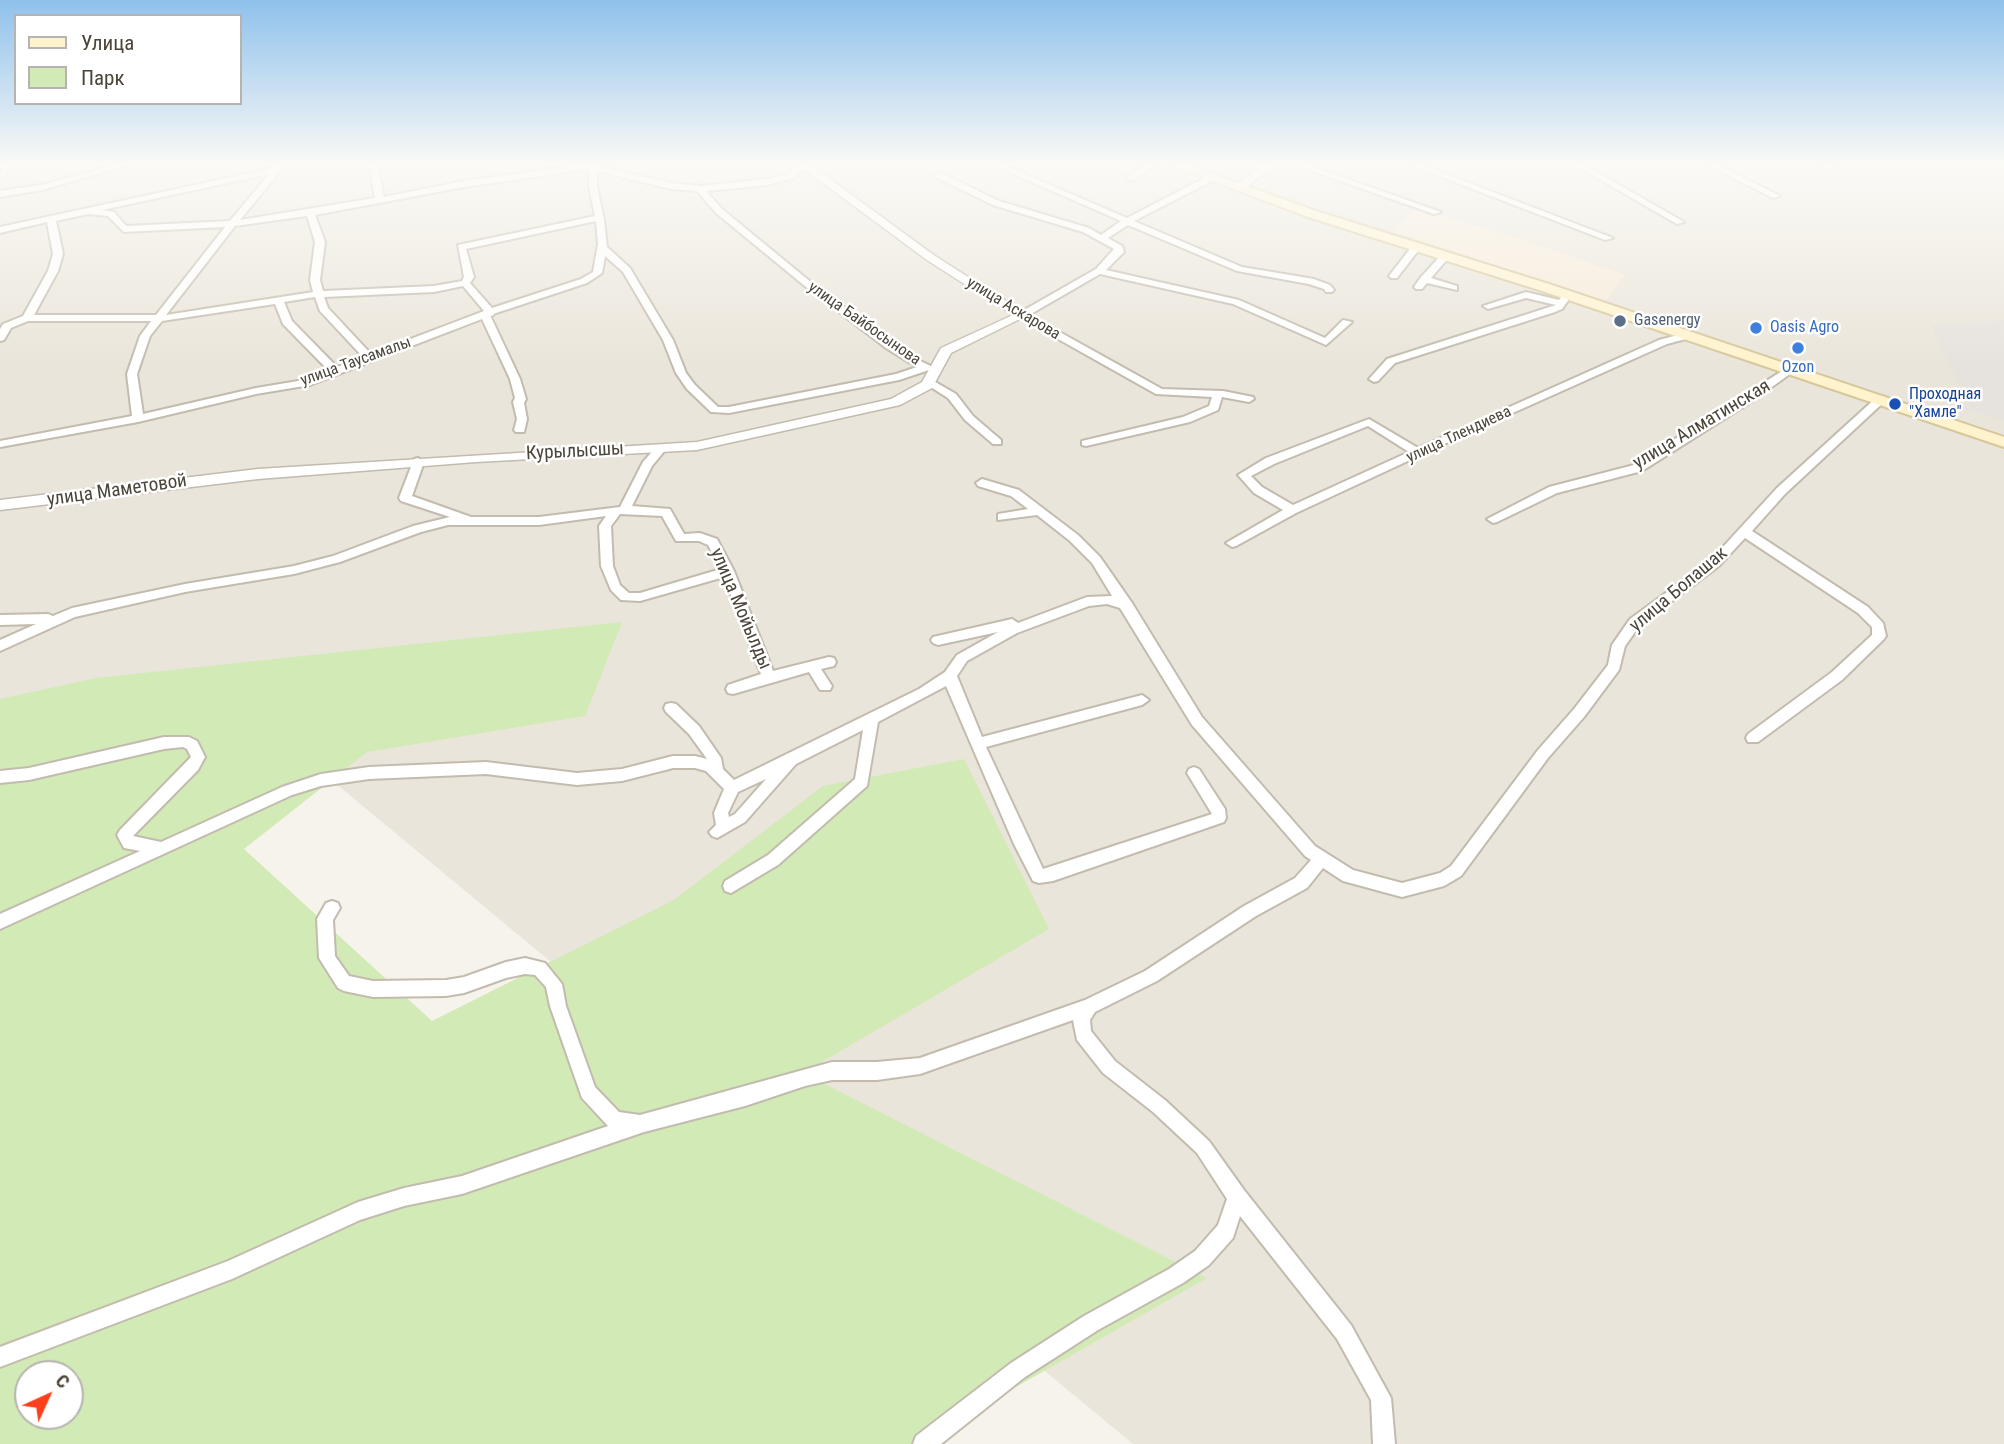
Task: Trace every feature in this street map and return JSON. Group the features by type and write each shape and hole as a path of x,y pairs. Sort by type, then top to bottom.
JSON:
{"main road":[{"path":"1366,230 1564,299 1689,335 2004,442"}],"street":[{"path":"27,318 56,263 58,254 53,230"},
{"path":"138,419 132,374 145,336 228,230"},
{"path":"316,230 320,242 315,280 317,294 327,315 369,358"},
{"path":"0,338 7,326 27,318 157,318 317,294 434,289 464,283 469,277 461,247 540,230"},
{"path":"600,230 602,248 627,270 668,340 681,373 691,387 715,410 729,410 933,371"},
{"name":"улица Байбосынова","path":"742,230 890,346 933,371 969,418 997,442"},
{"name":"улица Аскарова","path":"893,230 948,270 1022,315 1160,392 1249,398"},
{"path":"1022,315 1099,271 1119,252 1119,248 1102,238 1080,230"},
{"path":"1102,238 1114,230"},
{"path":"1153,230 1240,269 1311,281 1327,286 1329,290"},
{"path":"1588,230 1608,238"},
{"path":"1394,276 1416,247"},
{"name":"улица Таусамалы","path":"0,444 138,419 256,391 306,383 488,313 591,278 597,274 602,248"},
{"path":"1445,256 1418,283 1454,288"},
{"path":"1099,271 1236,302 1325,342 1348,322"},
{"path":"464,283 488,313 515,379 521,399 518,402 522,419 520,430"},
{"path":"1488,306 1526,295 1564,299"},
{"path":"1374,379 1391,361 1552,310 1564,299"},
{"path":"278,300 287,322 336,372"},
{"name":"Курылысшы","path":"233,476 697,446 895,402 911,395 933,371 946,351 1022,315"},
{"name":"улица Тлендиева","path":"1232,543 1292,510 1663,342 1689,335"},
{"name":"улица Алматинская","path":"1493,519 1553,490 1638,468 1750,398 1790,369"},
{"path":"1086,443 1195,417 1214,408 1218,394"},
{"name":"улица Болашак","path":"1321,859 1349,876 1402,890 1444,879 1456,871 1543,754 1579,713 1614,666 1625,635 1635,622 1715,563 1773,498 1881,399"},
{"path":"1292,510 1258,490 1244,475 1270,461 1369,422 1419,453"},
{"path":"660,449 620,510 605,526 607,566 615,587 626,597 640,597 728,571"},
{"path":"418,462 405,498 470,520"},
{"name":"улица Маметовой","path":"0,505 82,497 233,476"},
{"path":"0,1357 232,1269 358,1211 404,1197 462,1185 644,1123 832,1070 877,1071 920,1066 1089,1006 1151,976 1250,912 1301,883 1321,859 1274,813 1197,721 1096,560 1015,493 982,483"},
{"path":"0,620 57,618 185,588 295,570 336,559 416,529 448,521 538,520 620,510"},
{"name":"улица Мойылды","path":"620,510 670,513 680,538 700,537 713,542 728,571 769,677 830,662"},
{"path":"1002,517 1040,511"},
{"path":"1745,532 1863,610 1878,626 1879,636 1837,676 1753,738"},
{"path":"939,639 1033,620 1108,599 1127,606"},
{"path":"0,646 57,618"},
{"path":"791,760 740,818 721,830 722,813 732,788 924,694 950,676 962,658 1033,620"},
{"path":"0,639 26,633"},
{"path":"812,666 825,686"},
{"path":"950,676 1021,844 1040,876 1053,874 1219,818 1220,813 1194,773"},
{"path":"733,688 769,677"},
{"path":"977,744 1142,700"},
{"path":"671,708 694,730 709,751 716,762 716,771"},
{"path":"731,886 773,860 862,782 872,718"},
{"path":"0,777 29,774 164,743 184,741 192,745 198,757 193,766 125,835 129,844 160,848"},
{"path":"0,922 287,791 343,776 486,768 577,779 622,775 673,762 695,762 711,766 732,788"},
{"path":"332,908 325,919 327,958 344,983 373,989 446,988 464,985 506,970 525,966 539,968 554,984 588,1092 613,1119 623,1123 644,1123"},
{"path":"1089,1006 1081,1019 1083,1034 1109,1067 1159,1106 1203,1147 1237,1197 1344,1332 1381,1398 1387,1440"},
{"path":"924,1444 1018,1370 1091,1323 1176,1276 1202,1258 1226,1231 1237,1197"}],"shaded area":[{"path":"0,230 2004,230 2004,1444 1133,1444 219,687 0,716"},
{"path":"1492,230 1625,275 1606,301 1392,231"},
{"path":"2004,320 2004,421 1972,410 1931,325"}],"green space":[{"path":"622,622 585,716 367,752 244,849 432,1021 675,899 823,786 964,759 1049,929 803,1073 1207,1278 916,1444 0,1444 0,699 96,678"}],"place":[{"name":"Gasenergy","path":"1620,321"},
{"name":"Oasis Agro","path":"1756,328"},
{"name":"Ozon","path":"1798,348"},
{"name":"Проходная \"Хамле\"","path":"1895,404"}]}
